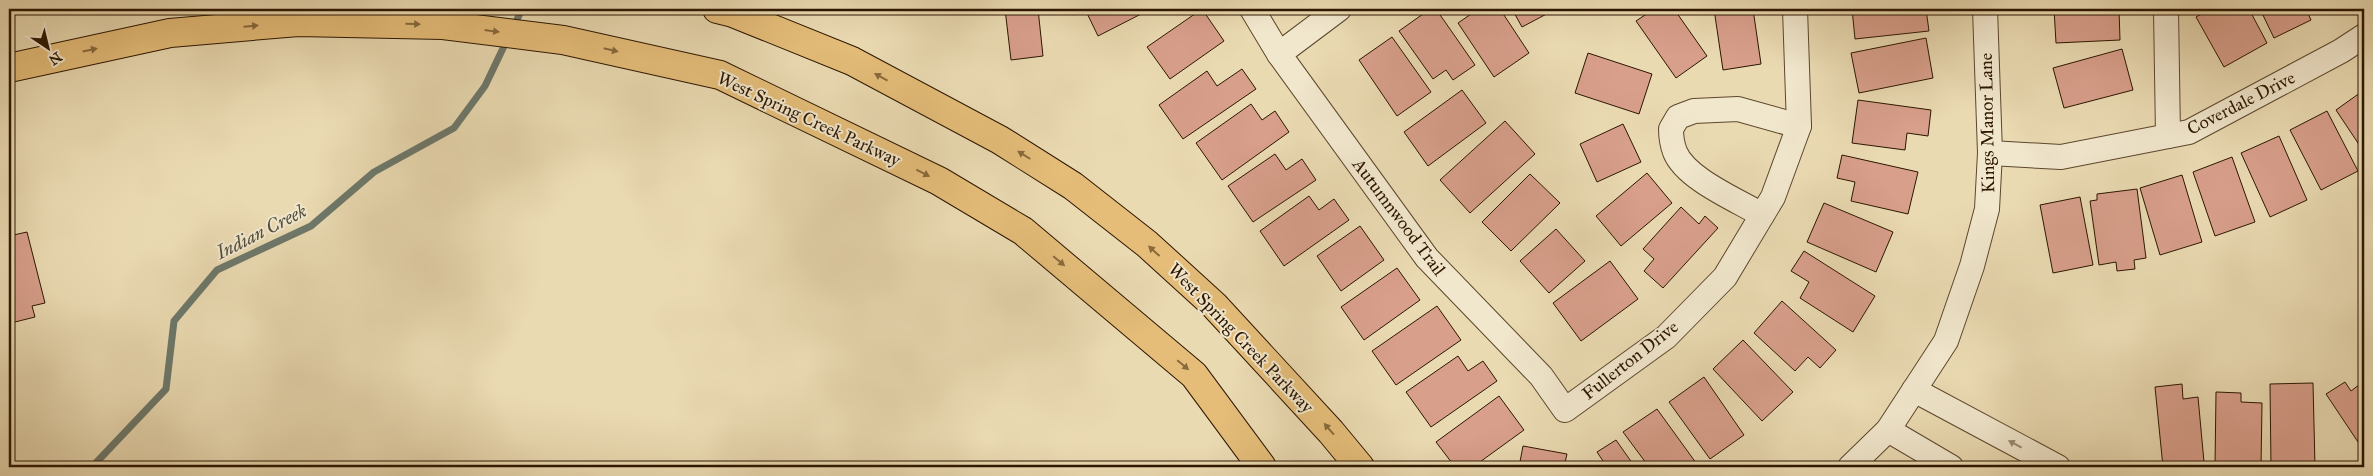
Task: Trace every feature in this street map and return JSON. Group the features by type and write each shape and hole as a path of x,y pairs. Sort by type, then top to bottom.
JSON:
{"main road":[{"name":"West Spring Creek Parkway","path":"718,9 733,13 852,61 1000,140 1073,186 1147,244 1214,305 1331,432 1360,467"},
{"name":"West Spring Creek Parkway","path":"9,68 170,33 298,22 443,25 563,40 720,75 866,144 984,206 1023,231 1194,375 1262,467"}],"street":[{"name":"Autumnwood Trail","path":"1252,9 1279,54 1427,258 1541,376 1565,410"},
{"path":"1279,54 1339,9"},
{"name":"Fullerton Drive","path":"1565,410 1666,337 1725,277 1773,197 1799,126 1795,9"},
{"name":"Kings Manor Lane","path":"1850,467 1888,430 1946,341 1972,266 1987,209 1990,153 1985,9"},
{"path":"2166,9 2168,136"},
{"name":"Coverdale Drive","path":"1990,153 2061,157 2189,132 2341,51 2364,36"},
{"path":"1762,215 1696,176 1685,167 1675,153 1671,129 1678,116 1694,111 1738,109 1799,126"},
{"path":"1914,390 2058,467"},
{"path":"1888,430 1951,467"}],"building":[{"path":"1005,9 1038,9 1043,56 1011,60"},
{"path":"1070,9 1085,9 1073,15"},
{"path":"1085,9 1141,9 1143,13 1098,36"},
{"path":"1202,9 1224,41 1170,79 1147,47"},
{"path":"1430,9 1436,9 1475,65 1453,80 1446,70 1433,79 1399,31"},
{"path":"1472,9 1500,9 1529,53 1494,77 1458,23 1474,12"},
{"path":"1512,9 1556,9 1522,27"},
{"path":"1654,9 1674,9 1707,56 1676,78 1636,21"},
{"path":"1714,9 1753,9 1761,64 1723,70"},
{"path":"1852,9 1926,9 1929,31 1855,39"},
{"path":"2054,9 2119,9 2120,40 2056,43"},
{"path":"2210,9 2249,9 2267,43 2224,67 2196,17"},
{"path":"2260,9 2306,9 2311,20 2274,38"},
{"path":"1392,37 1431,92 1397,116 1359,60"},
{"path":"1926,38 1933,78 1859,93 1851,53"},
{"path":"2122,49 2133,90 2064,108 2053,68"},
{"path":"1588,53 1652,74 1639,114 1575,93"},
{"path":"1242,69 1256,89 1183,139 1159,105 1207,71 1217,86"},
{"path":"1462,90 1486,123 1428,166 1404,132"},
{"path":"2364,90 2364,152 2336,110"},
{"path":"1858,100 1931,110 1928,136 1907,133 1905,150 1852,143"},
{"path":"1251,104 1262,120 1275,111 1289,132 1222,180 1196,143"},
{"path":"2327,111 2358,171 2321,190 2290,130"},
{"path":"1505,121 1535,154 1470,213 1440,180"},
{"path":"1623,124 1641,162 1597,182 1580,144"},
{"path":"2279,136 2307,200 2270,217 2241,153"},
{"path":"1275,154 1286,170 1302,159 1316,180 1253,222 1228,186"},
{"path":"1842,155 1918,172 1908,214 1851,201 1855,182 1837,178"},
{"path":"2232,157 2255,222 2215,236 2193,172"},
{"path":"1647,173 1672,203 1621,246 1596,216"},
{"path":"1530,174 1560,203 1511,251 1482,222"},
{"path":"2182,175 2202,242 2160,255 2140,188"},
{"path":"2137,189 2146,258 2134,260 2135,269 2117,271 2116,262 2099,265 2090,201 2097,200 2097,194"},
{"path":"1309,196 1319,210 1334,199 1349,220 1284,266 1260,231"},
{"path":"2080,197 2093,265 2053,273 2040,205"},
{"path":"1824,203 1893,232 1876,272 1807,242"},
{"path":"1681,207 1699,224 1705,216 1718,228 1663,288 1644,271 1654,259 1643,249"},
{"path":"1360,226 1384,260 1341,291 1317,256"},
{"path":"1556,229 1585,261 1549,293 1520,261"},
{"path":"27,232 45,303 32,306 35,317 11,323 9,316 9,236"},
{"path":"1804,251 1875,296 1853,332 1800,298 1809,282 1791,271"},
{"path":"1610,261 1638,299 1581,341 1553,303"},
{"path":"1397,268 1420,300 1364,340 1341,307"},
{"path":"1782,301 1836,350 1820,368 1808,357 1795,371 1754,333"},
{"path":"1437,306 1461,340 1396,385 1372,351"},
{"path":"1743,340 1793,392 1762,421 1713,369"},
{"path":"1458,356 1468,371 1483,361 1497,381 1431,427 1406,392"},
{"path":"1704,377 1744,435 1710,459 1669,402"},
{"path":"2364,381 2364,451 2326,394 2345,382 2351,391"},
{"path":"2313,383 2315,467 2271,467 2270,384"},
{"path":"2182,384 2183,399 2198,397 2204,462 2163,467 2155,387"},
{"path":"2216,392 2241,393 2241,402 2262,403 2261,467 2215,467"},
{"path":"1499,396 1524,430 1473,467 1455,467 1436,442"},
{"path":"1657,409 1699,467 1649,467 1623,432"},
{"path":"1616,440 1635,467 1607,467 1597,452"},
{"path":"1523,446 1567,454 1564,467 1519,467"}],"waterway":[{"name":"Indian Creek","path":"513,28 522,9"},
{"name":"Indian Creek","path":"92,467 166,389 174,321 217,270 311,226 374,172 454,128 485,86 507,40"}]}
